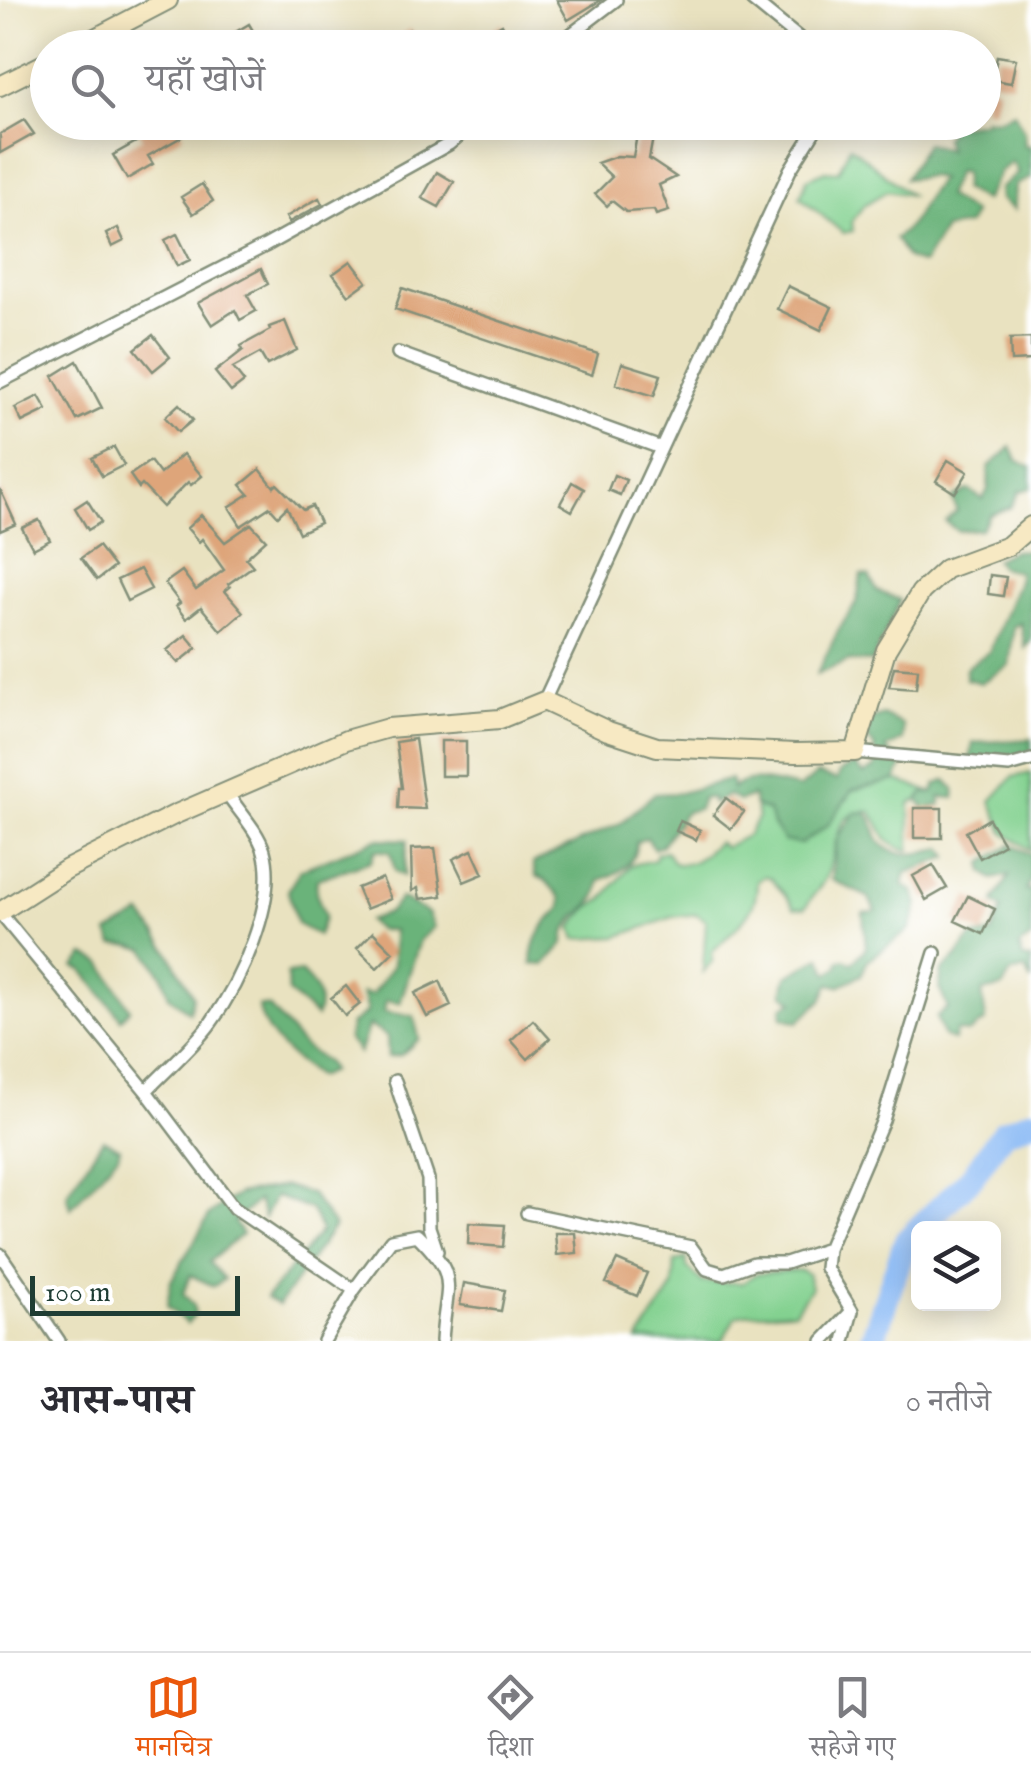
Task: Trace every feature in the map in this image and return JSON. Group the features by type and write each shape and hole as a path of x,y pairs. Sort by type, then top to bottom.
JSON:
{"street":[{"path":"110,30 168,0"},
{"path":"577,30 616,0"},
{"path":"752,0 790,30"},
{"path":"0,86 30,71"},
{"path":"0,382 265,246 454,140"},
{"path":"354,1290 234,1208 146,1091 0,913 67,869 226,792 346,740 388,728 500,719 544,702 790,170 809,140"},
{"path":"398,353 661,448"},
{"path":"855,752 886,650 921,592 946,570 1008,546 1031,526"},
{"path":"544,702 608,731 657,747 855,752 1009,766 1031,760"},
{"path":"146,1091 210,1024 260,924 270,886 263,848 226,792"},
{"path":"844,1341 852,1311 826,1268 828,1248 884,1120 936,953"},
{"path":"395,1081 428,1179 429,1227 450,1278 442,1341"},
{"path":"527,1213 691,1247 707,1269 724,1274 754,1263 786,1263 828,1248"},
{"path":"324,1341 354,1290 391,1240 417,1235 438,1256"},
{"path":"0,1254 59,1341"},
{"path":"823,1341 852,1311"}],"green space":[{"path":"1014,112 1024,132 1025,146 1031,146 1031,178 1015,185 1014,210 1000,199 999,189 1018,173 1012,162 1000,171 984,201 963,189 964,173 957,171 946,196 973,213 968,225 944,229 923,264 907,258 895,238 916,217 940,179 905,179 926,143 948,150 944,140 1001,140 1001,117"},
{"path":"850,146 910,195 887,191 864,205 852,221 853,231 843,233 800,197 807,179 826,171 838,172"},
{"path":"1011,447 1017,460 1031,467 1031,488 1020,491 1011,507 990,515 981,529 957,531 946,522 957,511 953,498 968,490 983,499 988,489 989,467"},
{"path":"1031,550 1031,640 1025,648 1021,623 1014,626 1009,665 981,683 966,679 966,668 990,651 1018,581 1018,572 1000,567 995,560 1012,551"},
{"path":"861,575 869,576 877,591 900,600 872,662 849,661 817,674 857,602"},
{"path":"883,715 903,725 903,740 886,749 903,764 896,780 852,790 828,825 801,844 784,841 769,811 755,806 753,796 739,801 728,795 713,804 712,798 702,798 698,809 685,812 662,845 654,849 647,838 636,842 625,867 600,880 596,897 567,929 564,944 544,965 532,964 540,933 561,908 561,898 536,876 533,863 621,823 654,794 680,793 731,779 732,789 755,780 800,788 817,774 837,780 840,772 854,764 864,774 876,767 874,746 867,738 869,720"},
{"path":"1031,739 1031,757 1007,763 970,760 973,743"},
{"path":"1031,773 1031,850 1005,834 991,801 1013,777"},
{"path":"896,780 933,793 924,793 910,803 910,850 889,841 871,812 849,816 839,833 825,879 805,908 794,908 771,878 765,876 757,881 749,912 712,952 712,962 703,972 706,921 697,914 673,917 617,937 576,939 572,927 589,907 603,899 631,865 655,860 657,853 666,851 674,863 687,864 718,842 725,847 748,835 758,817 755,806 769,811 773,824 847,800 852,790"},
{"path":"946,780 954,788 955,798 940,797 941,804 926,810 918,800 924,793 933,793 936,785"},
{"path":"865,812 880,841 893,851 918,853 943,848 949,857 906,873 903,885 913,891 918,904 910,930 868,960 861,975 839,986 829,984 822,1000 798,1022 782,1017 783,1007 794,1001 783,993 787,976 821,957 828,974 839,966 839,961 846,959 852,963 866,948 863,913 876,911 868,897 832,880 837,838 855,813"},
{"path":"377,839 407,840 404,876 395,871 390,852 375,850 371,861 317,879 316,893 325,916 318,935 297,924 288,891 300,870"},
{"path":"1011,845 1031,854 1031,878 1026,891 1031,890 1031,938 1019,946 1023,958 1031,959 1031,982 1025,969 1011,973 1002,988 982,992 986,1021 968,1033 956,1031 954,1040 944,1037 936,1017 948,1008 939,988 942,971 970,938 992,933 1002,909 994,903 995,899 1010,875 993,879 984,872 983,863"},
{"path":"401,898 428,913 434,927 420,940 400,1003 386,1000 384,1012 414,1016 419,1039 401,1055 388,1057 387,1037 369,1025 359,1053 348,1039 351,1024 367,1012 362,993 372,995 393,965 393,930 378,930 368,921 389,912"},
{"path":"142,914 193,996 189,1012 169,996 162,975 145,949 113,945 108,933"},
{"path":"85,955 102,963 130,1009 121,1019 83,970 75,967"},
{"path":"301,972 316,992 316,1017 288,992 287,974"},
{"path":"259,1006 269,1007 331,1071 318,1077 290,1055 266,1027"},
{"path":"103,1139 120,1148 118,1155 71,1208 67,1194"},
{"path":"285,1186 311,1194 334,1226 279,1305 266,1298 321,1231 311,1210 275,1196 264,1218 258,1200 234,1222 242,1234 209,1262 224,1279 214,1286 190,1275 183,1294 193,1304 195,1314 187,1324 167,1306 171,1281 210,1214 238,1194"},
{"path":"686,1258 687,1267 702,1282 743,1283 755,1274 800,1270 808,1274 811,1288 795,1311 736,1316 722,1341 638,1341 673,1287 675,1262"}],"building":[{"path":"557,0 601,0 568,20"},
{"path":"1001,57 1016,59 1011,83 1001,81"},
{"path":"24,120 30,128 30,136 0,153 0,134"},
{"path":"139,140 176,140 148,156 153,164 127,179 113,155"},
{"path":"636,140 653,140 649,159 676,177 659,185 669,211 656,215 654,210 626,212 612,201 607,206 595,194 612,177 597,163 617,156 633,157"},
{"path":"437,172 454,182 439,207 422,198"},
{"path":"202,184 213,201 193,214 181,197"},
{"path":"319,198 322,204 289,222 286,217"},
{"path":"118,228 124,241 112,247 106,234"},
{"path":"177,234 190,260 177,266 165,240"},
{"path":"351,261 367,282 349,295 333,274"},
{"path":"261,269 268,284 247,295 256,311 240,320 235,310 212,325 198,303"},
{"path":"788,286 832,307 821,330 777,309"},
{"path":"402,288 598,354 592,375 395,309"},
{"path":"285,321 297,350 267,365 260,353 233,368 244,382 231,392 215,372 243,350 241,346"},
{"path":"153,335 170,357 153,371 135,349"},
{"path":"1031,338 1031,360 1011,361 1010,339"},
{"path":"77,361 102,408 77,420 53,376"},
{"path":"622,363 661,375 654,396 616,384"},
{"path":"39,396 47,410 22,422 15,408"},
{"path":"179,404 193,420 178,432 165,417"},
{"path":"114,447 124,465 102,476 92,458"},
{"path":"183,454 202,476 191,485 188,482 163,507 142,485 139,488 130,475 150,461 160,474"},
{"path":"948,460 968,472 955,493 936,481"},
{"path":"260,469 274,487 277,484 303,510 312,506 320,523 299,533 287,507 278,516 270,507 241,526 229,507 249,494 241,485"},
{"path":"614,475 626,480 620,495 608,490"},
{"path":"572,482 584,489 572,511 560,504"},
{"path":"0,489 16,524 0,531"},
{"path":"87,500 101,522 88,530 75,508"},
{"path":"201,515 225,542 251,524 266,540 246,558 253,566 228,584 230,587 225,591 243,612 221,631 201,607 186,619 165,583 182,571 196,590 224,570 202,539 199,542 187,528"},
{"path":"39,520 50,540 33,549 22,528"},
{"path":"98,546 114,567 97,580 81,558"},
{"path":"140,569 151,589 127,601 117,580"},
{"path":"990,575 1006,577 1003,596 988,594"},
{"path":"186,635 197,648 178,663 167,650"},
{"path":"894,667 918,669 916,689 889,687"},
{"path":"415,739 425,809 398,808 402,788 396,742"},
{"path":"441,741 466,741 466,776 441,776"},
{"path":"726,798 744,812 731,829 713,815"},
{"path":"914,808 942,808 942,838 914,838"},
{"path":"989,819 1004,844 980,858 966,832"},
{"path":"680,821 700,830 696,840 676,831"},
{"path":"435,848 442,896 420,899 418,888 412,891 411,849"},
{"path":"472,850 483,874 464,882 453,859"},
{"path":"933,865 947,888 926,900 913,876"},
{"path":"382,878 391,899 366,909 357,888"},
{"path":"968,896 995,909 983,934 955,921"},
{"path":"373,932 393,952 377,968 357,948"},
{"path":"440,981 451,1006 427,1017 415,993"},
{"path":"346,986 360,1004 345,1016 331,998"},
{"path":"533,1020 550,1039 528,1059 511,1040"},
{"path":"469,1223 505,1225 503,1247 468,1244"},
{"path":"555,1233 575,1233 577,1253 557,1255"},
{"path":"617,1260 647,1273 637,1296 606,1283"},
{"path":"464,1283 505,1290 501,1311 460,1305"}],"waterway":[{"path":"926,1221 972,1177 1003,1132 1031,1121"},
{"path":"872,1341 911,1236"}]}
